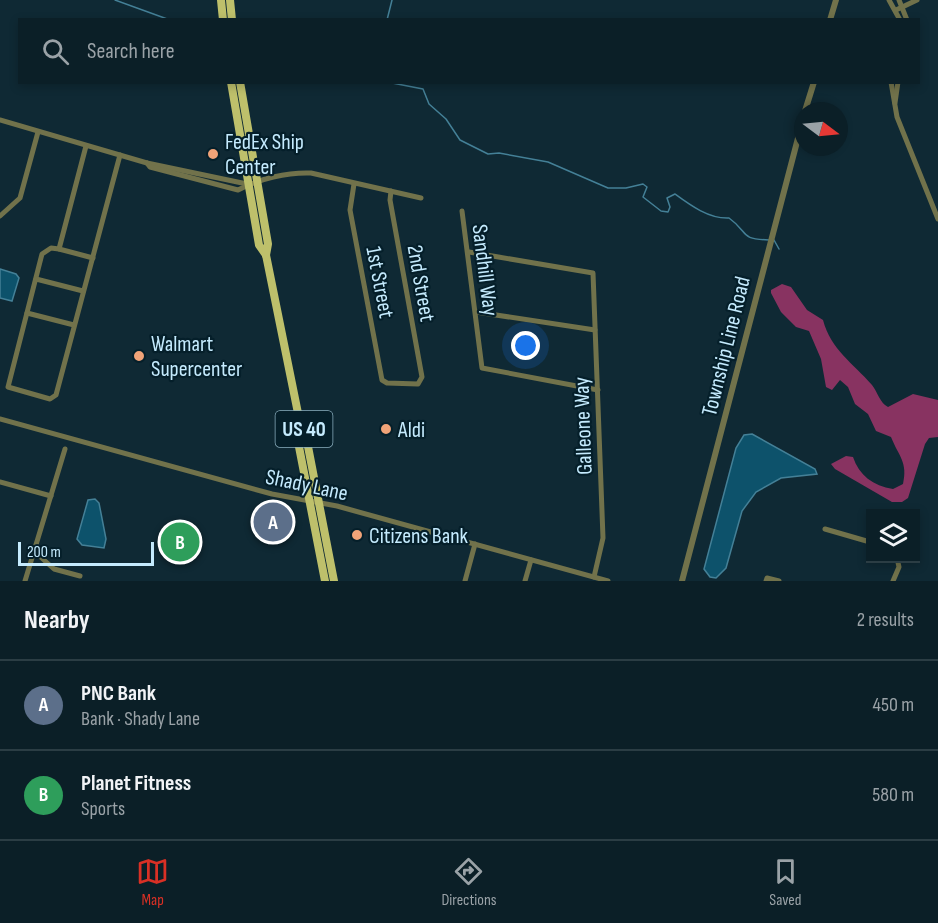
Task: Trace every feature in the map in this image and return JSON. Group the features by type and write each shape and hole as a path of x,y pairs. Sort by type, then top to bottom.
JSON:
{"main road":[{"path":"221,0 223,18"},
{"path":"230,0 232,18"},
{"name":"US 40","path":"231,84 252,184 268,244 266,255 292,386 302,433 306,435 326,581"},
{"name":"US 40","path":"240,84 252,184"},
{"name":"US 40","path":"292,386 289,392 334,581"}],"street":[{"path":"831,18 836,0"},
{"path":"899,18 891,2 899,0 906,18"},
{"path":"896,10 917,0"},
{"path":"807,102 812,84"},
{"path":"891,84 895,107 938,219"},
{"path":"895,107 898,84"},
{"path":"0,120 147,163 252,184 306,173 421,198"},
{"path":"0,216 20,198 38,132"},
{"path":"59,249 86,146"},
{"name":"Township Line Road","path":"682,581 794,152"},
{"path":"93,258 59,249 45,250 8,387 50,399 56,395 83,291 93,258 120,155"},
{"name":"1st Street","path":"354,184 350,210 381,376 387,383 418,384 422,381"},
{"name":"2nd Street","path":"391,191 390,200 422,381"},
{"name":"Sandhill Way","path":"462,211 482,368 598,390"},
{"name":"Galleone Way","path":"469,252 593,273 603,538 594,577"},
{"path":"36,279 83,291"},
{"path":"27,312 74,325"},
{"path":"476,312 595,330"},
{"name":"Shady Lane","path":"0,418 272,494 314,502 608,581"},
{"path":"25,581 65,449"},
{"path":"0,482 51,496"},
{"path":"825,529 866,541"},
{"path":"465,581 475,544"},
{"path":"35,552 54,569 80,576"},
{"path":"525,581 531,560"},
{"path":"893,581 899,567 898,563"},
{"path":"767,579 778,581"}],"shaded area":[{"path":"782,284 791,287 807,310 823,320 831,340 843,356 872,385 885,405 888,407 913,394 938,400 938,437 929,438 925,444 908,498 902,502 892,502 835,469 831,464 846,456 853,457 863,474 873,482 893,489 903,484 904,465 891,437 876,431 868,414 855,404 848,387 840,380 832,390 826,387 821,359 809,331 796,327 781,312 771,293 771,290"}],"water":[{"path":"0,269 16,274 19,278 12,301 0,298"},
{"path":"752,434 815,469 817,474 781,478 756,492 742,511 726,568 716,578 710,577 704,569 736,448 744,435"},
{"path":"95,499 99,503 106,539 104,548 82,545 77,539 88,500"}],"waterway":[{"path":"115,0 164,18"},
{"path":"388,18 392,0"},
{"path":"397,84 423,89 429,104 446,119 460,140 488,154 499,153 548,162 608,188 626,188 643,184 647,187 643,197 661,211 668,212 670,207 667,198 675,194 707,214 729,218 748,237 769,240"},
{"path":"774,240 779,249"}],"place":[{"name":"FedEx Ship Center","path":"213,154"},
{"name":"Walmart Supercenter","path":"139,356"},
{"name":"Aldi","path":"386,429"},
{"name":"PNC Bank","path":"273,522"},
{"name":"Citizens Bank","path":"357,535"},
{"name":"Planet Fitness","path":"180,542"}]}
